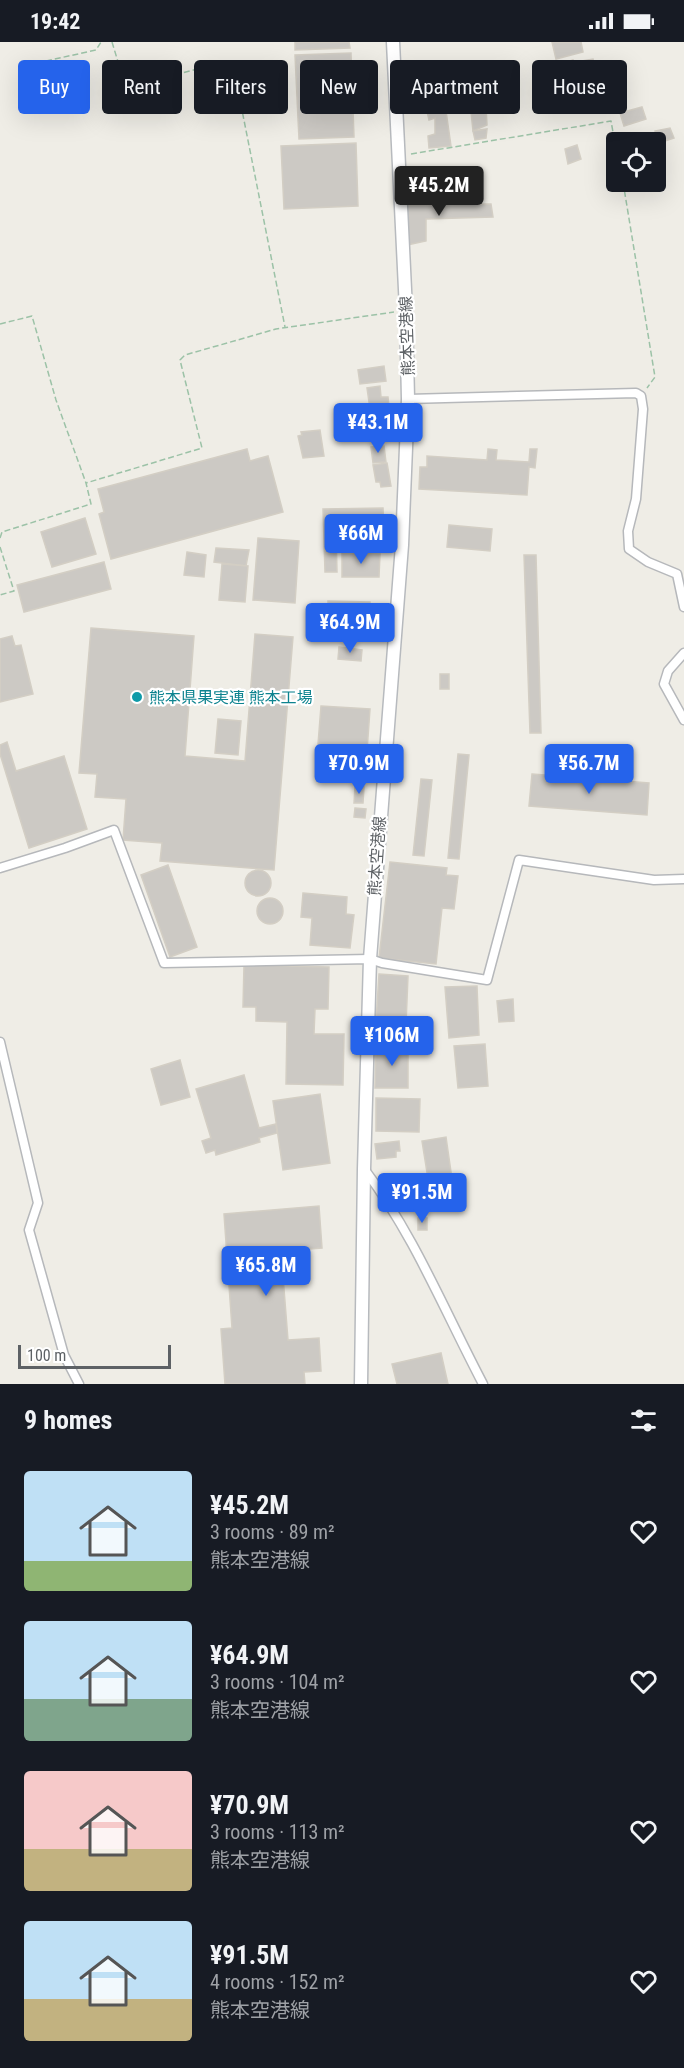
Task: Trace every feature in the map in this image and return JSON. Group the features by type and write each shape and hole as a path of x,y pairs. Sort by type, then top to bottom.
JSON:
{"main road":[{"name":"熊本空港線","path":"361,1384 370,959 402,545 408,399 393,42"}],"street":[{"path":"408,399 636,393 642,396 644,409 636,499 628,531 629,549 648,562 677,574 684,607"},
{"path":"684,653 668,670 664,684 684,720"},
{"path":"0,868 66,848 114,830 164,963 370,959 382,963 487,980 519,860 654,880 684,879"},
{"path":"0,1042 38,1203 29,1230 64,1355 79,1384"},
{"path":"364,1168 384,1196 431,1280 483,1384"}],"path":[{"path":"51,60 96,50 101,42"},
{"path":"112,42 126,88 227,61 238,90 285,328"},
{"path":"398,155 611,121 613,132"},
{"path":"625,192 655,377 642,396"},
{"path":"86,483 202,448 180,360 185,355 285,328 406,310"},
{"path":"0,324 32,316 91,504 2,532 0,538"},
{"path":"0,547 14,591 0,595"}],"building":[{"path":"295,42 349,42 350,48 295,50"},
{"path":"552,42 581,42 583,52 556,59"},
{"path":"351,53 351,60 300,60 300,114 353,114 354,137 299,139 295,55"},
{"path":"642,107 646,119 624,126 620,114 627,114 627,111"},
{"path":"428,114 446,114 451,146 429,148 428,136 435,134 435,118 429,120"},
{"path":"471,114 486,114 487,125 473,131"},
{"path":"670,128 674,138 666,141 666,132 655,131"},
{"path":"487,129 486,138 475,140 473,131"},
{"path":"356,143 358,206 284,209 281,146"},
{"path":"577,145 581,159 568,164 565,149"},
{"path":"491,204 493,217 426,219 426,241 407,245 406,205"},
{"path":"384,366 386,381 360,384 358,370"},
{"path":"380,386 381,397 388,397 389,407 370,409 367,388"},
{"path":"320,430 324,456 303,458 298,436 302,435 301,432"},
{"path":"384,446 386,462 373,463 371,447"},
{"path":"247,449 250,461 268,456 283,512 111,559 99,514 104,512 98,489"},
{"path":"488,449 497,450 496,460 529,462 530,449 537,449 535,468 529,467 527,495 419,489 420,467 427,467 427,456 487,460"},
{"path":"387,463 391,486 381,487 380,482 376,482 373,465"},
{"path":"383,508 384,528 336,530 337,572 325,572 323,509"},
{"path":"85,518 96,554 52,567 41,532"},
{"path":"449,525 492,529 490,551 447,547"},
{"path":"258,538 299,541 295,603 253,600"},
{"path":"216,548 249,550 246,566 214,562"},
{"path":"187,552 206,555 204,577 184,575"},
{"path":"342,553 380,554 379,577 342,577"},
{"path":"524,555 536,555 541,733 530,733"},
{"path":"104,562 111,589 24,612 17,585"},
{"path":"222,564 248,566 245,602 219,600"},
{"path":"328,601 370,602 370,618 328,617"},
{"name":"熊本県果実連 熊本工場","path":"91,628 194,636 185,756 245,761 255,634 293,637 274,870 160,861 162,843 123,840 126,799 95,797 97,774 79,773"},
{"path":"12,636 15,646 21,645 33,694 0,702 0,639"},
{"path":"339,647 362,650 361,661 338,659"},
{"path":"440,674 449,674 449,689 440,689"},
{"path":"321,706 370,709 367,751 335,749 335,758 317,757"},
{"path":"218,719 241,721 238,755 215,753"},
{"path":"7,742 16,771 64,756 87,829 29,848 0,754 0,745"},
{"path":"458,754 469,755 459,859 448,858"},
{"path":"532,774 649,783 647,815 529,806"},
{"path":"421,779 432,780 424,856 413,855"},
{"path":"355,786 364,787 363,803 354,803"},
{"path":"355,808 366,809 365,818 354,817"},
{"path":"390,862 447,868 446,875 458,876 454,909 442,908 436,964 379,958"},
{"path":"168,865 197,947 170,957 141,875"},
{"path":"258,870 267,874 271,883 267,892 258,896 249,892 245,883 249,874"},
{"path":"303,893 347,897 346,914 354,915 350,948 310,945 312,918 301,917"},
{"path":"270,898 279,902 283,911 279,920 270,924 261,920 257,911 261,902"},
{"path":"244,965 329,967 328,1009 315,1009 314,1034 344,1034 343,1085 286,1084 287,1022 256,1021 256,1007 243,1007"},
{"path":"379,974 408,976 406,1024 376,1023"},
{"path":"477,986 479,1035 449,1038 445,987"},
{"path":"513,999 514,1021 499,1022 497,1001"},
{"path":"485,1044 488,1086 458,1088 454,1046"},
{"path":"376,1045 408,1046 408,1088 375,1088"},
{"path":"180,1060 190,1097 161,1105 151,1069"},
{"path":"244,1075 259,1128 276,1124 277,1133 259,1138 260,1142 216,1155 215,1150 206,1153 202,1141 211,1138 196,1089"},
{"path":"320,1094 330,1163 283,1170 273,1101"},
{"path":"376,1098 420,1099 419,1132 376,1131"},
{"path":"446,1137 455,1200 432,1204 422,1141"},
{"path":"399,1141 400,1151 396,1151 396,1157 377,1159 375,1144"},
{"path":"409,1187 409,1191 423,1189 425,1205 411,1207 410,1201 403,1202 401,1188"},
{"path":"319,1206 322,1248 281,1251 288,1340 319,1338 321,1371 304,1372 305,1384 225,1384 221,1329 232,1328 224,1214"},
{"path":"418,1218 427,1218 427,1230 418,1230"},
{"path":"441,1353 448,1384 397,1384 392,1364"}],"place":[{"name":"熊本県果実連 熊本工場","path":"137,697"}]}
